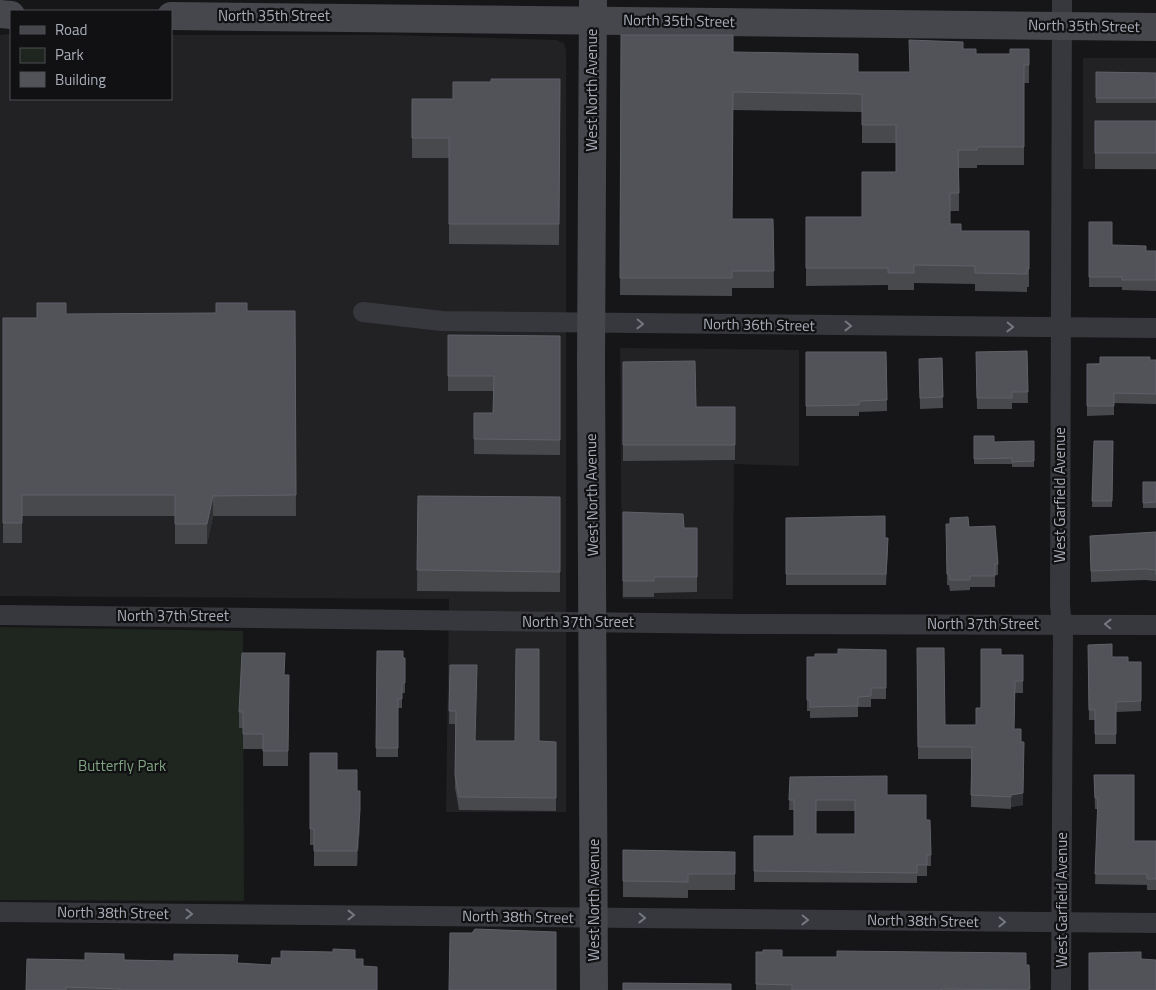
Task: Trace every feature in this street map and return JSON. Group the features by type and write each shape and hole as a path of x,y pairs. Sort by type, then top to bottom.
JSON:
{"main road":[{"name":"North 35th Street","path":"172,16 593,10 1062,13 1156,27"},
{"name":"West North Avenue","path":"593,10 591,323 594,622 594,990"}],"street":[{"name":"West Garfield Avenue","path":"1061,990 1063,638 1060,624 1062,13"},
{"name":"North 36th Street","path":"363,312 442,321 1156,328"},
{"name":"North 37th Street","path":"0,615 594,622 1156,625"},
{"name":"North 38th Street","path":"0,912 1156,923"}],"shaded area":[{"path":"10,34 10,100 172,100 172,35 391,35 556,40 564,43 566,50 566,812 446,812 449,599 0,596 0,35"},
{"path":"1083,58 1156,58 1156,170 1083,169"},
{"path":"620,348 799,350 799,466 734,464 733,599 622,599"}],"green space":[{"name":"Butterfly Park","path":"0,627 243,631 244,901 0,900"}],"building":[{"path":"621,35 733,35 733,52 858,54 858,72 910,72 909,40 963,42 963,49 976,49 976,54 1010,54 1010,49 1029,49 1029,65 1024,65 1024,147 977,147 977,150 958,150 959,193 950,193 950,224 961,224 961,231 1029,231 1029,269 1027,269 1027,274 975,273 975,266 914,265 914,273 888,273 888,268 806,268 806,217 862,217 862,172 896,172 896,125 862,125 862,94 733,92 732,219 773,219 774,271 732,271 732,278 620,278"},
{"path":"1096,72 1156,73 1156,98 1096,98"},
{"path":"491,79 560,79 559,224 449,224 449,138 412,138 412,99 453,99 453,82 491,82"},
{"path":"1095,121 1156,121 1156,153 1095,153"},
{"path":"1089,222 1112,222 1112,245 1146,246 1146,251 1156,251 1156,280 1122,280 1122,277 1089,277"},
{"path":"37,303 66,303 66,314 216,313 216,303 247,303 247,311 295,311 296,495 213,496 207,524 175,524 175,495 22,495 22,523 3,523 3,318 37,318"},
{"path":"448,335 560,336 560,440 474,439 474,413 493,413 494,376 448,376"},
{"path":"1027,351 1028,392 1012,392 1012,398 977,398 976,352"},
{"path":"806,352 886,352 887,400 859,401 859,405 806,406"},
{"path":"1100,357 1150,357 1150,360 1156,360 1156,394 1114,393 1114,406 1087,406 1087,364 1100,364"},
{"path":"942,358 943,397 920,398 919,359"},
{"path":"695,361 696,407 735,407 735,445 623,445 623,362"},
{"path":"974,436 994,436 994,442 1034,441 1034,461 1012,462 1012,458 974,459"},
{"path":"1094,441 1113,441 1112,501 1092,501"},
{"path":"1143,482 1156,482 1156,502 1143,503"},
{"path":"418,496 560,497 560,572 417,570"},
{"path":"623,512 683,514 684,528 697,528 697,577 654,577 654,581 623,581"},
{"path":"885,516 885,538 888,538 886,574 786,574 786,518"},
{"path":"968,517 969,527 995,526 998,564 995,564 995,576 970,576 970,580 950,580 949,574 947,574 946,524 950,524 950,518"},
{"path":"1156,532 1156,570 1091,571 1090,536"},
{"path":"1112,644 1112,657 1128,657 1128,662 1141,662 1141,701 1116,702 1116,734 1095,734 1095,710 1089,710 1088,645"},
{"path":"917,648 944,648 945,725 976,725 976,708 981,708 981,649 1001,649 1001,655 1023,655 1023,681 1015,681 1014,729 1021,729 1021,742 1024,742 1023,793 1011,795 1011,797 971,795 972,747 918,747"},
{"path":"516,649 539,649 539,741 556,742 556,798 459,797 455,775 456,711 449,711 450,665 477,665 475,741 515,741"},
{"path":"838,649 886,650 886,688 871,688 871,696 858,697 858,706 810,707 810,700 807,700 807,657 815,657 815,654 838,654"},
{"path":"377,651 403,651 403,658 405,658 405,683 402,683 402,699 398,699 398,748 376,748"},
{"path":"242,653 285,653 284,675 289,675 288,751 263,751 263,734 243,734 243,712 239,712"},
{"path":"310,753 337,753 337,770 357,770 357,791 360,791 360,810 357,851 314,851 314,829 310,829"},
{"path":"1094,775 1134,775 1134,841 1156,841 1156,879 1147,879 1147,874 1095,874 1098,798 1095,798"},
{"path":"887,776 887,795 926,795 926,820 930,820 931,855 927,855 927,865 917,865 917,873 754,871 754,836 794,836 794,800 789,800 790,777","holes":["816,800 855,800 855,834 816,834"]},
{"path":"623,850 735,852 735,874 688,874 688,882 623,881"},
{"path":"475,929 556,932 556,990 449,990 450,933 472,933"},
{"path":"333,949 355,950 355,959 363,959 363,966 377,967 377,990 120,990 66,987 66,990 26,990 27,959 85,960 85,953 124,954 124,960 174,961 174,954 238,955 237,963 271,965 272,958 281,958 281,951 333,952"},
{"path":"763,950 782,950 782,957 837,957 837,951 1026,953 1026,965 1029,965 1030,989 792,990 792,985 756,984 756,952 763,952"},
{"path":"1141,952 1141,959 1156,960 1156,990 1089,990 1089,953"},
{"path":"623,983 731,984 731,990 623,990"}]}
